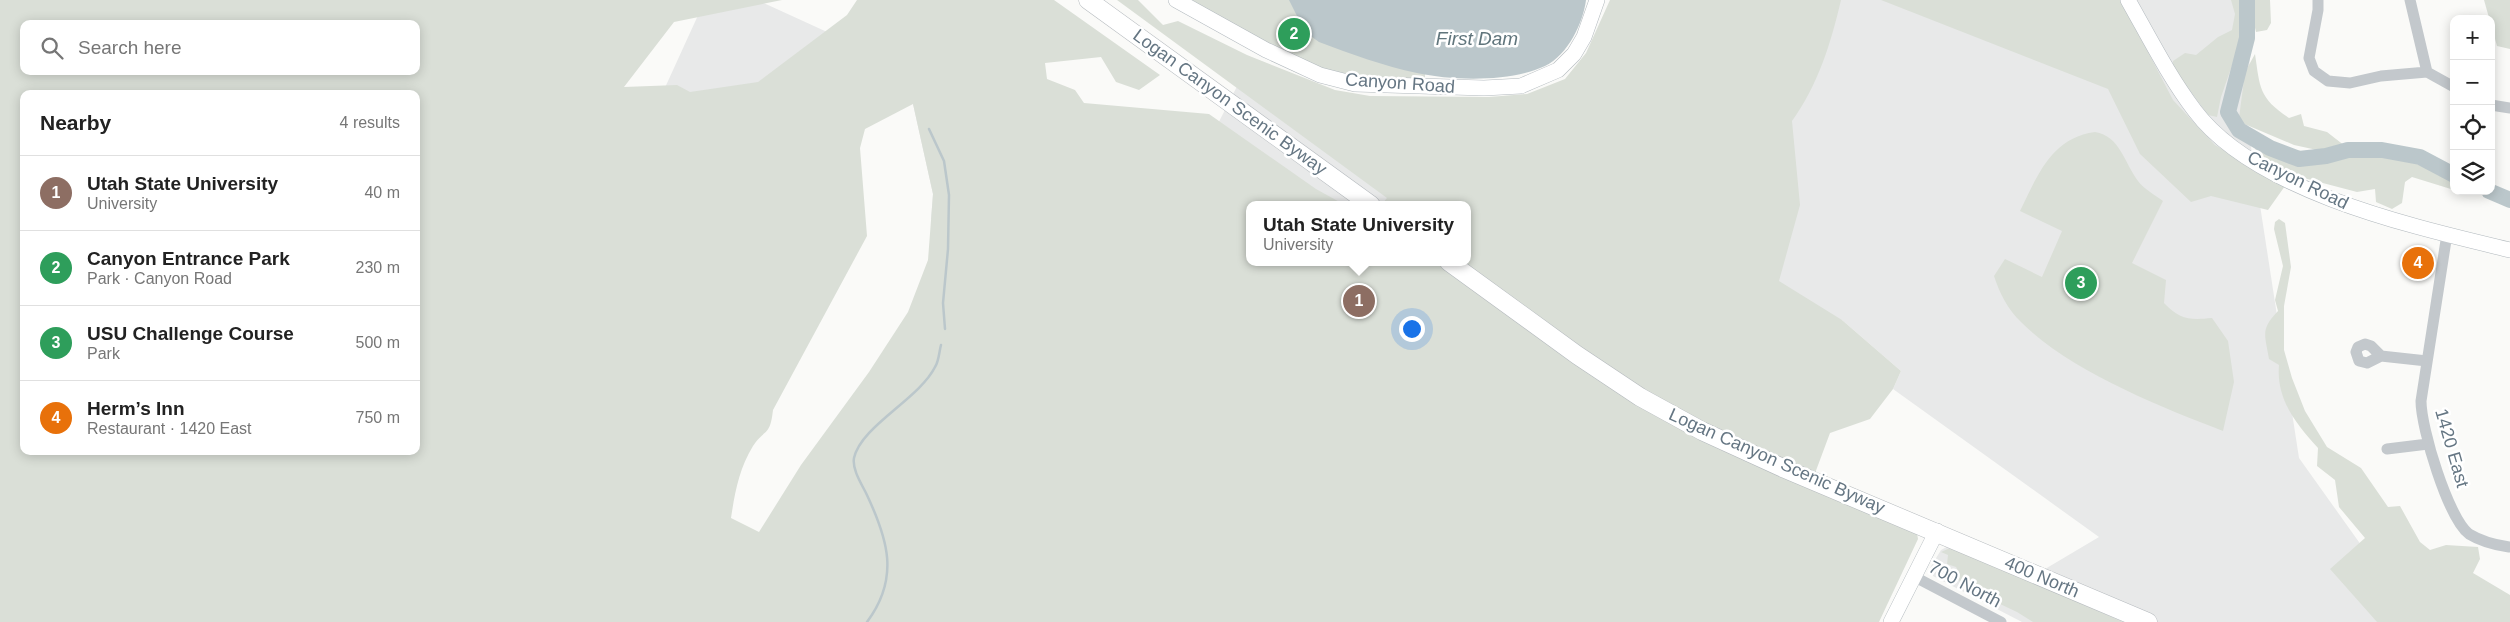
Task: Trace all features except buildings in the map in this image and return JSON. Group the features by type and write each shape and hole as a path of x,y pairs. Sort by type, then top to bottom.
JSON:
{"main road":[{"name":"Logan Canyon Scenic Byway","path":"1088,0 1365,201"},
{"name":"Logan Canyon Scenic Byway","path":"1455,266 1577,355 1648,401 1702,431 1785,469 1937,532"},
{"name":"400 North","path":"1937,532 2148,622"}],"street":[{"name":"Canyon Road","path":"1176,0 1266,50 1320,75 1355,84 1484,88 1521,86 1558,70 1574,54 1584,37 1597,0"},
{"name":"Canyon Road","path":"2128,0 2195,112 2222,139 2254,162 2352,207 2510,250"},
{"path":"2318,0 2310,58 2314,71 2328,81 2350,84 2381,76 2427,72 2450,84"},
{"path":"2410,0 2416,16 2427,72"},
{"path":"2495,106 2510,108"},
{"name":"1420 East","path":"2447,234 2427,360 2421,416 2428,444 2454,516 2468,533 2487,543 2509,547"},
{"path":"2381,356 2427,360"},
{"path":"2387,449 2428,444"},
{"path":"1891,622 1937,532"},
{"name":"700 North","path":"1914,576 2001,622"}],"shaded area":[{"path":"0,0 782,0 674,22 624,87 677,85 690,92 758,82 847,15 857,0 1054,0 1160,75 1139,90 1116,82 1101,57 1045,63 1047,79 1075,90 1084,103 1209,114 1316,189 1338,201 1246,201 1246,266 1471,266 1471,201 1384,201 1387,198 1117,0 1138,0 1163,25 1178,21 1247,55 1335,90 1370,96 1489,97 1527,94 1565,79 1586,53 1610,0 1841,0 1823,63 1809,93 1792,121 1800,205 1779,281 1842,320 1901,371 1893,389 1870,419 1830,433 1811,484 1917,533 1918,539 1879,622 0,622","holes":["913,104 933,194 928,260 908,312 869,372 801,465 759,532 731,518 738,481 744,463 757,440 769,429 773,410 867,236 860,148 865,129"]},
{"path":"705,0 757,0 1182,194 1251,59 1577,188 1669,0 2256,0 2245,108 2299,458 2416,622 2022,622 1933,576 1930,568 1941,550 1950,545 2030,578 2099,537 1893,389 1901,371 1842,320 1602,622 931,219 933,194 913,104 854,97 421,622"},
{"path":"1191,0 1307,0 1425,69 1425,82 1364,79 1304,62 1265,44"},
{"path":"1881,0 2121,0 2173,100 2215,145 2285,186 2268,210 2211,196 2191,202 2140,154 2108,89"},
{"path":"2231,0 2270,0 2271,23 2267,30 2256,32 2251,11 2221,97 2217,117 2208,115 2173,68 2173,61 2185,53 2196,55 2218,37 2232,30 2235,14"},
{"path":"2484,0 2510,0 2510,49 2497,46 2495,39 2495,15 2488,15"},
{"path":"2255,54 2260,84 2266,98 2289,118 2301,114 2304,126 2327,132 2345,146 2343,155 2369,155 2415,161 2450,177 2450,189 2412,177 2405,182 2402,203 2392,209 2376,202 2375,189 2357,192 2300,177 2270,163 2255,149 2256,145 2261,145 2307,165 2317,154 2317,150 2294,145 2242,123 2239,118 2245,72"},
{"path":"2095,132 2103,134 2116,144 2138,181 2163,201 2132,263 2166,280 2164,303 2170,309 2186,318 2212,318 2228,341 2234,382 2223,431 2171,411 2116,386 2064,356 2016,317 1999,288 1994,276 2005,259 2042,277 2062,231 2020,211 2040,172 2057,150 2067,142"},
{"path":"2279,219 2285,223 2291,267 2284,306 2284,350 2292,378 2305,411 2327,447 2361,468 2388,507 2400,506 2420,542 2430,550 2446,545 2478,547 2480,559 2473,573 2510,595 2510,622 2377,622 2330,569 2365,538 2339,507 2335,480 2317,466 2318,448 2302,430 2289,410 2281,389 2279,365 2269,359 2265,333 2268,323 2278,311 2275,300 2283,266 2274,229 2275,222"},
{"path":"1950,548 1962,551 2123,622 2033,622 2017,612 1964,587 1955,575 1958,571 1956,567 1947,564 1948,555 1941,552"}],"water":[{"name":"First Dam","path":"1289,0 1586,0 1582,18 1573,38 1553,61 1545,66 1516,75 1465,79 1432,76 1405,70 1319,42 1305,32"}],"waterway":[{"path":"2247,0 2247,38 2228,112 2239,130 2270,148 2299,159 2326,156 2348,150 2382,150 2420,157 2450,173"},
{"path":"929,129 944,161 949,195 948,249 943,303 945,329"},
{"path":"2495,194 2510,200"},
{"path":"867,622 884,590 887,558 880,526 856,471 854,458 859,446 867,435 927,379 936,365 941,345"}],"place":[{"name":"Canyon Entrance Park","path":"1294,34"},
{"name":"Herm’s Inn","path":"2418,263"},
{"name":"USU Challenge Course","path":"2081,283"},
{"name":"Utah State University","path":"1359,301"}]}
